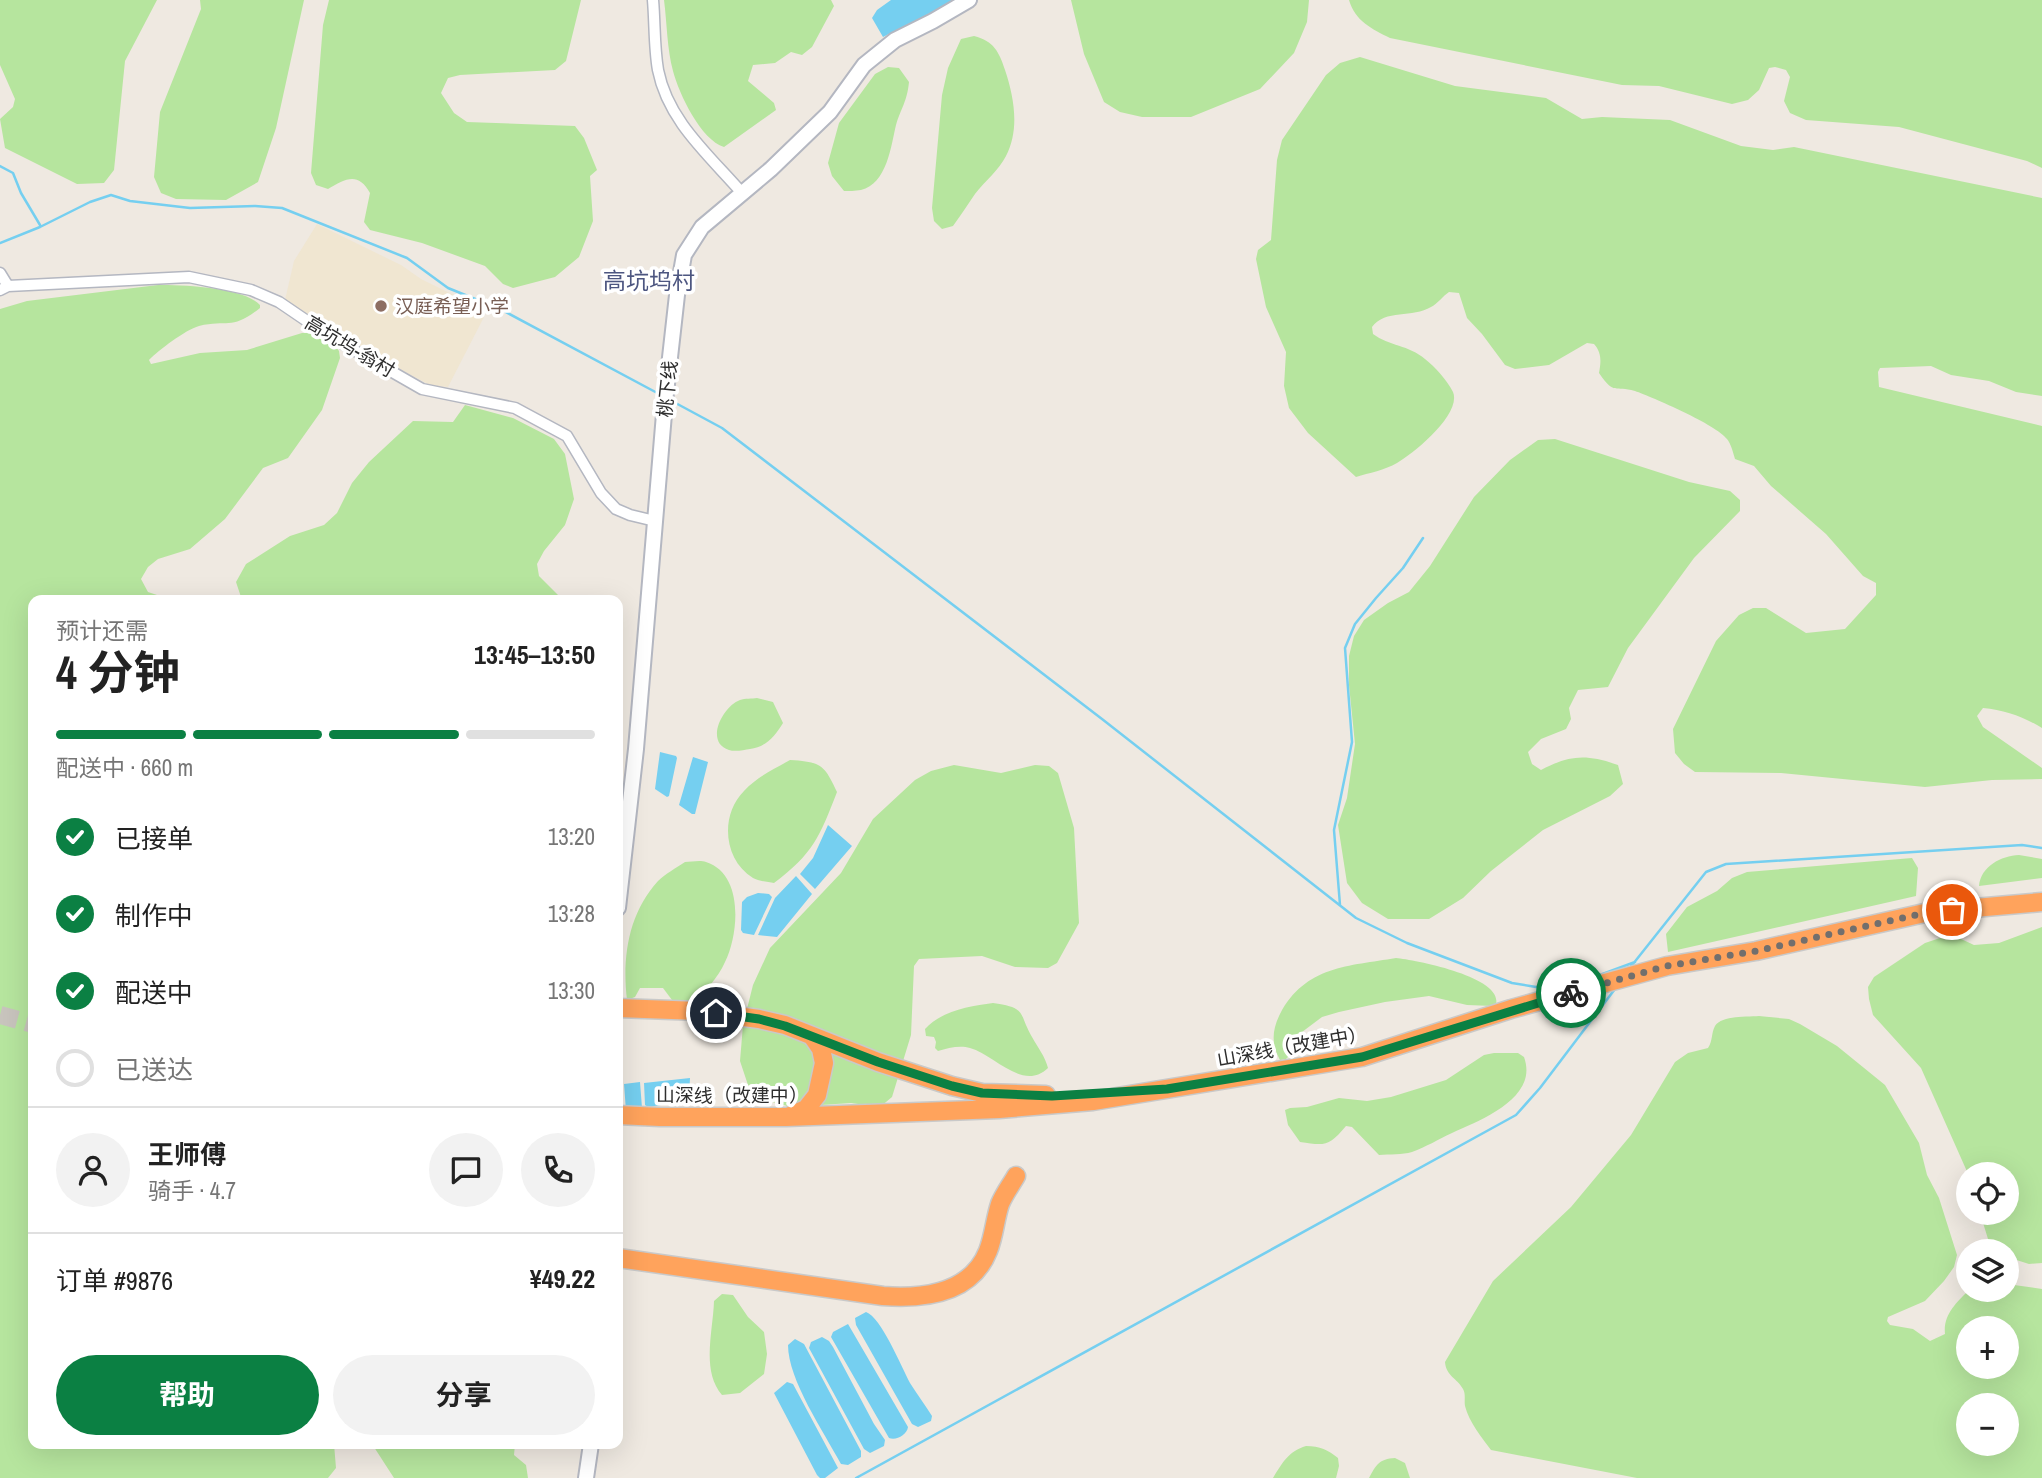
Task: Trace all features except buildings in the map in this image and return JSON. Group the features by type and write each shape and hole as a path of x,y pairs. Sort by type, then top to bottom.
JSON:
{"highway":[{"name":"山深线（改建中）","path":"623,1115 786,1117 999,1109 1093,1101 1362,1057 1511,1009 1667,966 1756,951 1929,912 2042,902"},
{"path":"623,1008 699,1011 759,1019 785,1026 923,1078 982,1093 1052,1096 1167,1089"},
{"path":"786,1117 806,1109 817,1095 824,1063 821,1049 811,1036"},
{"path":"623,1259 883,1296 910,1298 937,1294 956,1286 974,1272 988,1252 1000,1203 1016,1176"}],"main road":[{"name":"桃下线","path":"623,864 636,749 665,402 684,255 702,227 830,112 864,65 882,48 969,0"},
{"path":"586,1478 591,1449"}],"street":[{"path":"653,0 658,71 669,102 692,140 742,193"},
{"path":"0,272 4,288"},
{"name":"高坑坞-翁村","path":"4,288 189,277 251,290 279,302 326,334 422,389 515,408 567,436 601,493 616,509 656,521"}],"shaded area":[{"name":"汉庭希望小学","path":"317,224 401,265 421,279 470,303 471,308 484,317 448,387 432,386 393,366 312,319 285,300 294,261"}],"green space":[{"path":"0,0 157,0 125,61 114,170 104,183 77,184 5,148 0,119 13,107 15,99 0,65"},
{"path":"200,0 304,0 276,128 258,182 226,200 176,199 161,193 154,177 160,112 201,9"},
{"path":"329,0 581,0 566,61 555,70 460,75 448,78 441,93 454,113 467,122 575,126 584,138 597,170 590,176 593,221 579,257 555,277 513,288 503,284 485,266 422,243 370,230 364,222 370,193 356,179 346,180 328,189 316,185 311,173 323,25"},
{"path":"664,0 831,0 834,6 812,47 802,55 791,52 775,63 753,65 748,81 774,103 776,110 724,147 715,143 699,126 680,92 671,63"},
{"path":"1071,0 1309,0 1307,22 1294,53 1260,89 1191,117 1142,117 1120,112 1104,102 1084,54"},
{"path":"1349,0 2042,0 2042,168 2027,161 1899,127 1806,120 1790,113 1784,101 1790,77 1786,70 1775,67 1769,68 1759,90 1748,100 1732,104 1659,86 1622,85 1390,38 1360,19"},
{"path":"974,36 991,44 1003,64 1013,102 1013,135 1000,166 975,194 953,226 942,229 934,221 932,208 942,95 948,68 961,39"},
{"path":"1360,57 1455,86 1546,98 1582,119 1602,117 1670,120 1741,146 1773,150 1794,147 2042,198 2042,396 2016,392 1989,381 1951,375 1931,366 1880,368 1878,372 1879,387 2042,426 2042,728 1999,710 1983,708 1977,716 1983,727 2042,768 2042,779 1992,780 1925,787 1781,773 1695,772 1684,764 1675,753 1673,729 1716,641 1739,615 1753,608 1766,608 1806,633 1845,629 1876,595 1876,583 1863,576 1826,534 1771,486 1754,466 1735,459 1730,443 1721,433 1655,399 1608,385 1599,373 1600,358 1594,344 1587,343 1549,365 1515,369 1505,365 1467,318 1459,293 1449,292 1433,306 1384,318 1372,327 1373,334 1379,338 1419,354 1441,374 1453,392 1454,401 1450,411 1435,432 1397,463 1356,477 1308,433 1289,408 1284,386 1286,352 1266,307 1256,259 1258,250 1271,240 1277,160 1282,140 1326,75 1340,63"},
{"path":"888,67 899,68 909,82 890,153 882,172 870,186 861,190 844,191 832,176 828,163 839,123 875,74"},
{"path":"158,285 227,291 252,299 260,305 260,308 242,320 193,328 159,351 149,360 151,364 200,353 247,350 302,333 314,333 334,344 339,351 340,358 322,410 288,458 263,468 225,519 190,549 158,559 148,567 141,579 148,592 157,595 28,595 28,1449 334,1449 336,1468 328,1478 0,1478 0,309 27,301"},
{"path":"465,405 513,418 554,439 565,454 574,499 565,525 537,564 539,576 558,595 240,595 236,582 246,564 290,536 324,525 337,513 352,483 369,462 413,421 453,422"},
{"path":"1555,439 1689,482 1730,491 1740,500 1740,511 1694,558 1628,648 1608,687 1578,690 1569,708 1571,719 1566,729 1541,739 1528,752 1532,764 1541,770 1561,761 1578,758 1597,759 1618,765 1623,784 1610,796 1543,830 1491,871 1463,898 1429,919 1388,919 1362,903 1347,883 1338,825 1347,798 1355,744 1349,685 1349,656 1354,636 1364,620 1409,592 1430,566 1474,497 1510,460 1538,440"},
{"path":"757,698 773,702 783,723 777,732 756,748 734,751 722,746 717,732 722,716 740,700"},
{"path":"790,760 820,766 829,775 837,792 820,832 807,853 774,883 760,881 743,870 736,860 728,836 728,824 736,801 744,791"},
{"path":"954,765 1001,773 1035,765 1049,766 1058,773 1074,828 1079,923 1057,963 1048,968 1015,967 982,956 919,959 914,966 911,1035 892,1097 880,1107 851,1103 791,1107 765,1100 748,1085 740,1061 743,1025 753,985 770,948 841,873 873,819 915,780 931,771"},
{"path":"2019,855 2042,859 2042,878 1979,886 1984,873 1993,863 2005,857"},
{"path":"1912,858 1918,868 1916,896 1668,952 1666,934 1687,907 1717,891 1732,878 1747,872"},
{"path":"704,861 718,869 727,879 735,906 735,921 725,962 715,979 693,1005 675,1004 663,988 640,988 635,997 627,1000 627,953 634,922 658,881 685,862"},
{"path":"2042,927 2042,1263 2029,1264 2019,1261 2019,1239 1988,1239 1984,1225 2019,1225 2019,1162 1963,1162 1921,1068 1873,1015 1869,999 1868,987 1874,977 1925,943 1946,936 1974,945 1999,943"},
{"path":"1396,958 1438,966 1473,978 1495,994 1496,1004 1467,1005 1429,996 1339,1012 1322,1017 1302,1032 1294,1041 1290,1055 1280,1060 1274,1043 1275,1026 1290,998 1302,986 1330,971"},
{"path":"993,1003 1012,1007 1020,1013 1048,1068 1029,1076 1019,1074 970,1048 958,1047 938,1051 934,1037 926,1036 925,1029 947,1014"},
{"path":"1742,1017 1789,1019 1837,1046 1885,1085 1919,1143 1927,1175 1939,1198 1956,1259 1944,1281 1925,1301 1888,1317 1890,1325 1913,1329 1930,1341 1945,1334 1948,1315 1958,1302 2019,1302 2019,1286 2042,1289 2042,1478 1637,1478 1491,1450 1476,1429 1465,1406 1464,1391 1447,1371 1445,1362 1493,1281 1571,1207 1631,1135 1675,1062 1688,1053 1708,1048 1718,1022"},
{"path":"1518,1053 1524,1057 1526,1072 1523,1084 1515,1096 1491,1114 1412,1152 1379,1155 1352,1127 1346,1126 1326,1143 1300,1142 1288,1125 1285,1110 1290,1108 1307,1107 1339,1098 1367,1101 1391,1097 1446,1080 1484,1055"},
{"path":"722,1294 733,1295 748,1317 764,1332 767,1354 764,1374 740,1393 722,1395 712,1374 710,1350 714,1301"},
{"path":"1306,1446 1324,1449 1338,1458 1336,1478 1273,1478 1290,1454"},
{"path":"375,1449 515,1449 514,1455 526,1465 528,1478 394,1478"},
{"path":"1395,1458 1405,1463 1410,1478 1369,1478 1379,1464"}],"water":[{"path":"891,0 956,0 883,37 872,18 877,10"},
{"path":"660,752 677,758 667,797 655,789"},
{"path":"693,757 708,762 695,814 679,805"},
{"path":"828,825 852,846 815,889 800,874 813,858"},
{"path":"796,876 812,894 777,937 758,935 775,898"},
{"path":"758,893 772,897 754,935 743,933 742,902"},
{"path":"690,1078 687,1101 648,1107 645,1105 644,1083"},
{"path":"640,1082 642,1108 626,1111 624,1084"},
{"path":"866,1312 884,1332 910,1383 932,1416 931,1421 918,1427 912,1424 856,1325 855,1318"},
{"path":"848,1324 908,1427 901,1437 889,1438 831,1337 833,1332"},
{"path":"822,1337 833,1347 885,1440 884,1446 870,1453 864,1449 809,1348 811,1342"},
{"path":"795,1339 804,1344 861,1451 861,1457 848,1465 841,1464 800,1390 788,1345"},
{"path":"787,1382 793,1384 838,1468 825,1478 817,1475 774,1393"}],"waterway":[{"path":"0,166 13,173 21,193 40,225"},
{"path":"0,243 111,195 130,201 190,208 282,208 407,258 448,288 500,309 661,395"},
{"path":"670,400 722,428 1102,719 1356,918 1407,943 1512,983 1536,987 1564,986"},
{"path":"1340,905 1334,830 1352,742 1345,648 1355,624 1403,568 1423,538"},
{"path":"1629,969 1706,872 1726,864 2022,845 2042,848"},
{"path":"1597,976 1635,962"},
{"path":"856,1478 1516,1115 1540,1088 1615,989"}],"tunnel":[{"path":"0,1015 28,1023"}],"way so far":[{"path":"1571,993 1667,966 1756,951 1929,912 1952,910"}],"place":[{"name":"汉庭希望小学","path":"381,306"}],"district":[{"name":"高坑坞村","path":"649,280"}],"route":[{"path":"716,1013 785,1026 878,1062 952,1086 982,1093 1052,1096 1167,1089 1362,1057 1511,1009 1571,993"}]}
